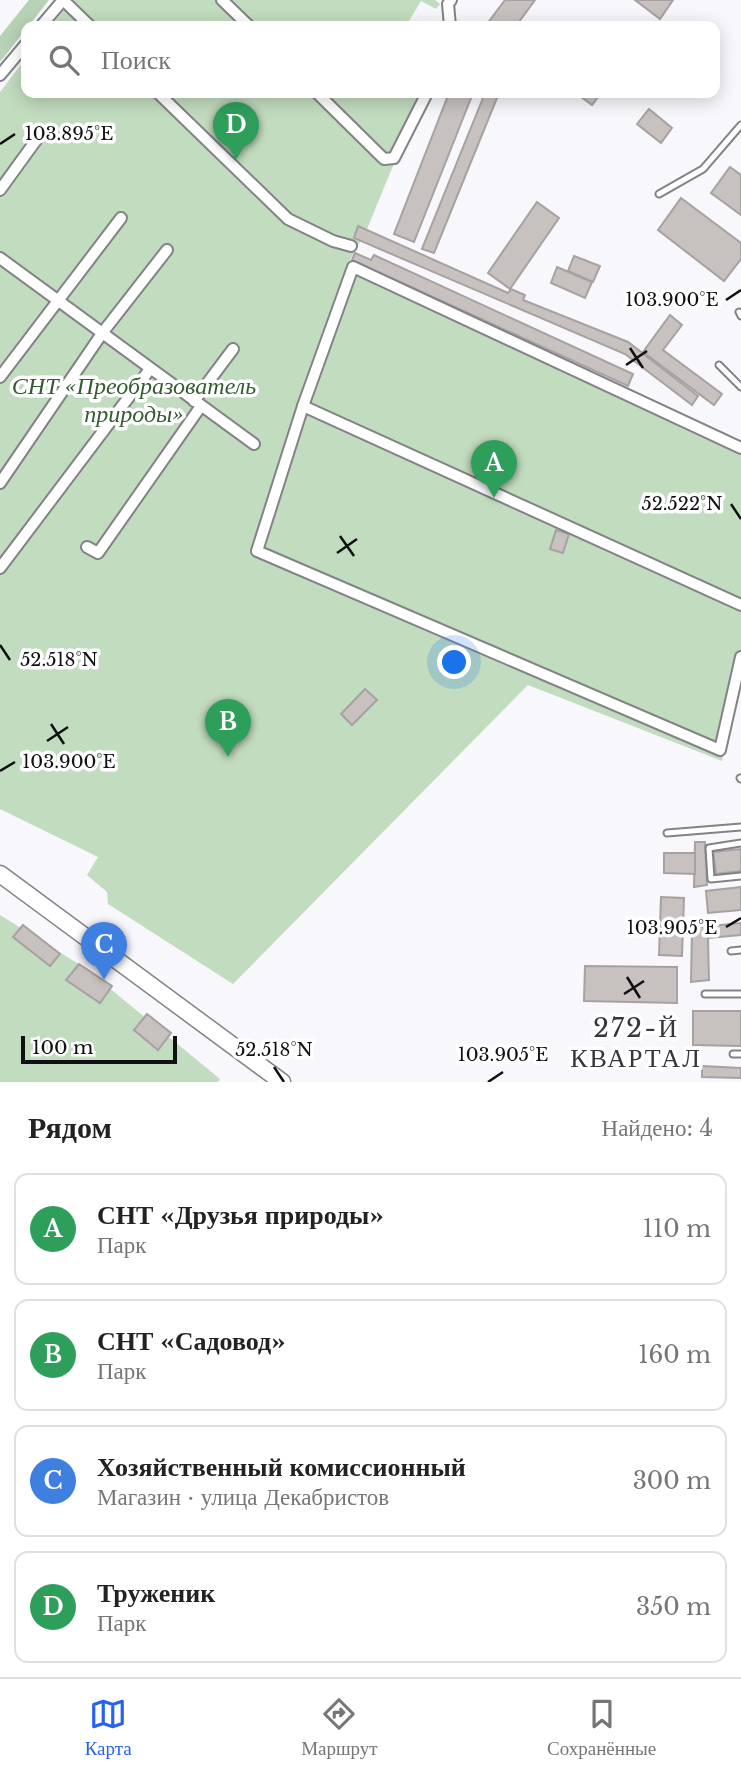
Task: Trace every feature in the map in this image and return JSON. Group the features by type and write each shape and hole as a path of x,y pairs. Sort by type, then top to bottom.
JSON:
{"street":[{"path":"45,21 63,0 85,21"},
{"path":"222,0 244,21"},
{"path":"450,21 448,4 451,0"},
{"path":"0,75 21,50"},
{"path":"163,98 288,219 333,241 351,246"},
{"path":"322,98 384,159 394,158 424,98"},
{"path":"0,190 37,139"},
{"path":"0,377 121,218"},
{"path":"0,483 103,332 166,250"},
{"path":"0,258 254,444"},
{"path":"741,448 353,267 303,406 257,551 720,750 741,657"},
{"path":"87,547 98,553 233,349"},
{"path":"0,568 150,369"},
{"path":"303,406 741,605"},
{"path":"0,874 282,1082"}],"lane":[{"path":"659,194 703,169 741,125"},
{"path":"719,365 741,387"},
{"path":"667,833 741,827"},
{"path":"741,844 709,848 711,880 741,876"},
{"path":"731,951 741,950"},
{"path":"705,994 741,994"},
{"path":"733,1054 741,1054"}],"green space":[{"path":"29,0 49,0 32,21 21,21 21,35 0,62 0,36"},
{"path":"72,0 435,0 440,4 436,9 421,1 409,21 55,21"},
{"name":"СНТ «Преобразователь природы»","path":"21,65 21,98 421,98 367,229 358,226 354,238 360,242 349,262 382,273 642,395 741,446 741,677 722,761 528,685 233,984 108,904 107,892 87,875 98,857 0,809 0,92"},
{"path":"0,915 85,968 220,1079 218,1082 0,1082"}],"building":[{"path":"505,0 535,0 520,21 489,21"},
{"path":"635,0 673,0 660,19"},
{"path":"447,98 471,98 414,242 394,234"},
{"path":"483,98 497,98 434,253 422,249"},
{"path":"583,98 597,98 592,105"},
{"path":"649,109 672,128 661,143 637,124"},
{"path":"730,167 741,175 741,215 711,193"},
{"path":"681,198 741,243 741,259 724,281 658,230"},
{"path":"537,202 559,218 510,289 488,273"},
{"path":"358,226 508,293 511,289 525,295 523,300 628,342 698,396 692,405 625,354 354,238"},
{"path":"355,253 371,260 374,255 633,374 628,386 352,260"},
{"path":"574,256 600,266 593,282 568,271"},
{"path":"557,267 592,282 585,298 551,283"},
{"path":"670,315 682,325 663,350 722,394 714,405 643,352"},
{"path":"556,530 569,534 563,553 550,549"},
{"path":"365,689 377,700 352,725 341,714"},
{"path":"695,842 705,842 707,885 694,887"},
{"path":"741,849 741,871 716,874 713,852"},
{"path":"664,853 695,853 695,874 664,873"},
{"path":"741,887 741,910 708,913 706,891"},
{"path":"661,897 684,898 682,956 659,955"},
{"path":"741,923 741,935 708,938 709,980 691,982 692,928"},
{"path":"23,925 60,954 50,966 13,937"},
{"path":"79,964 112,986 100,1003 66,980"},
{"path":"585,966 677,967 677,1003 584,1001"},
{"path":"693,1011 741,1011 741,1046 693,1045"},
{"path":"147,1014 171,1033 158,1050 134,1030"},
{"path":"702,1066 741,1068 741,1078 702,1077"}],"place":[{"name":"Труженик","path":"236,160"},
{"name":"СНТ «Друзья природы»","path":"494,498"},
{"name":"СНТ «Садовод»","path":"228,757"},
{"name":"Хозяйственный комиссионный","path":"104,980"}],"district":[{"name":"272-Й КВАРТАЛ","path":"636,1043"}]}
